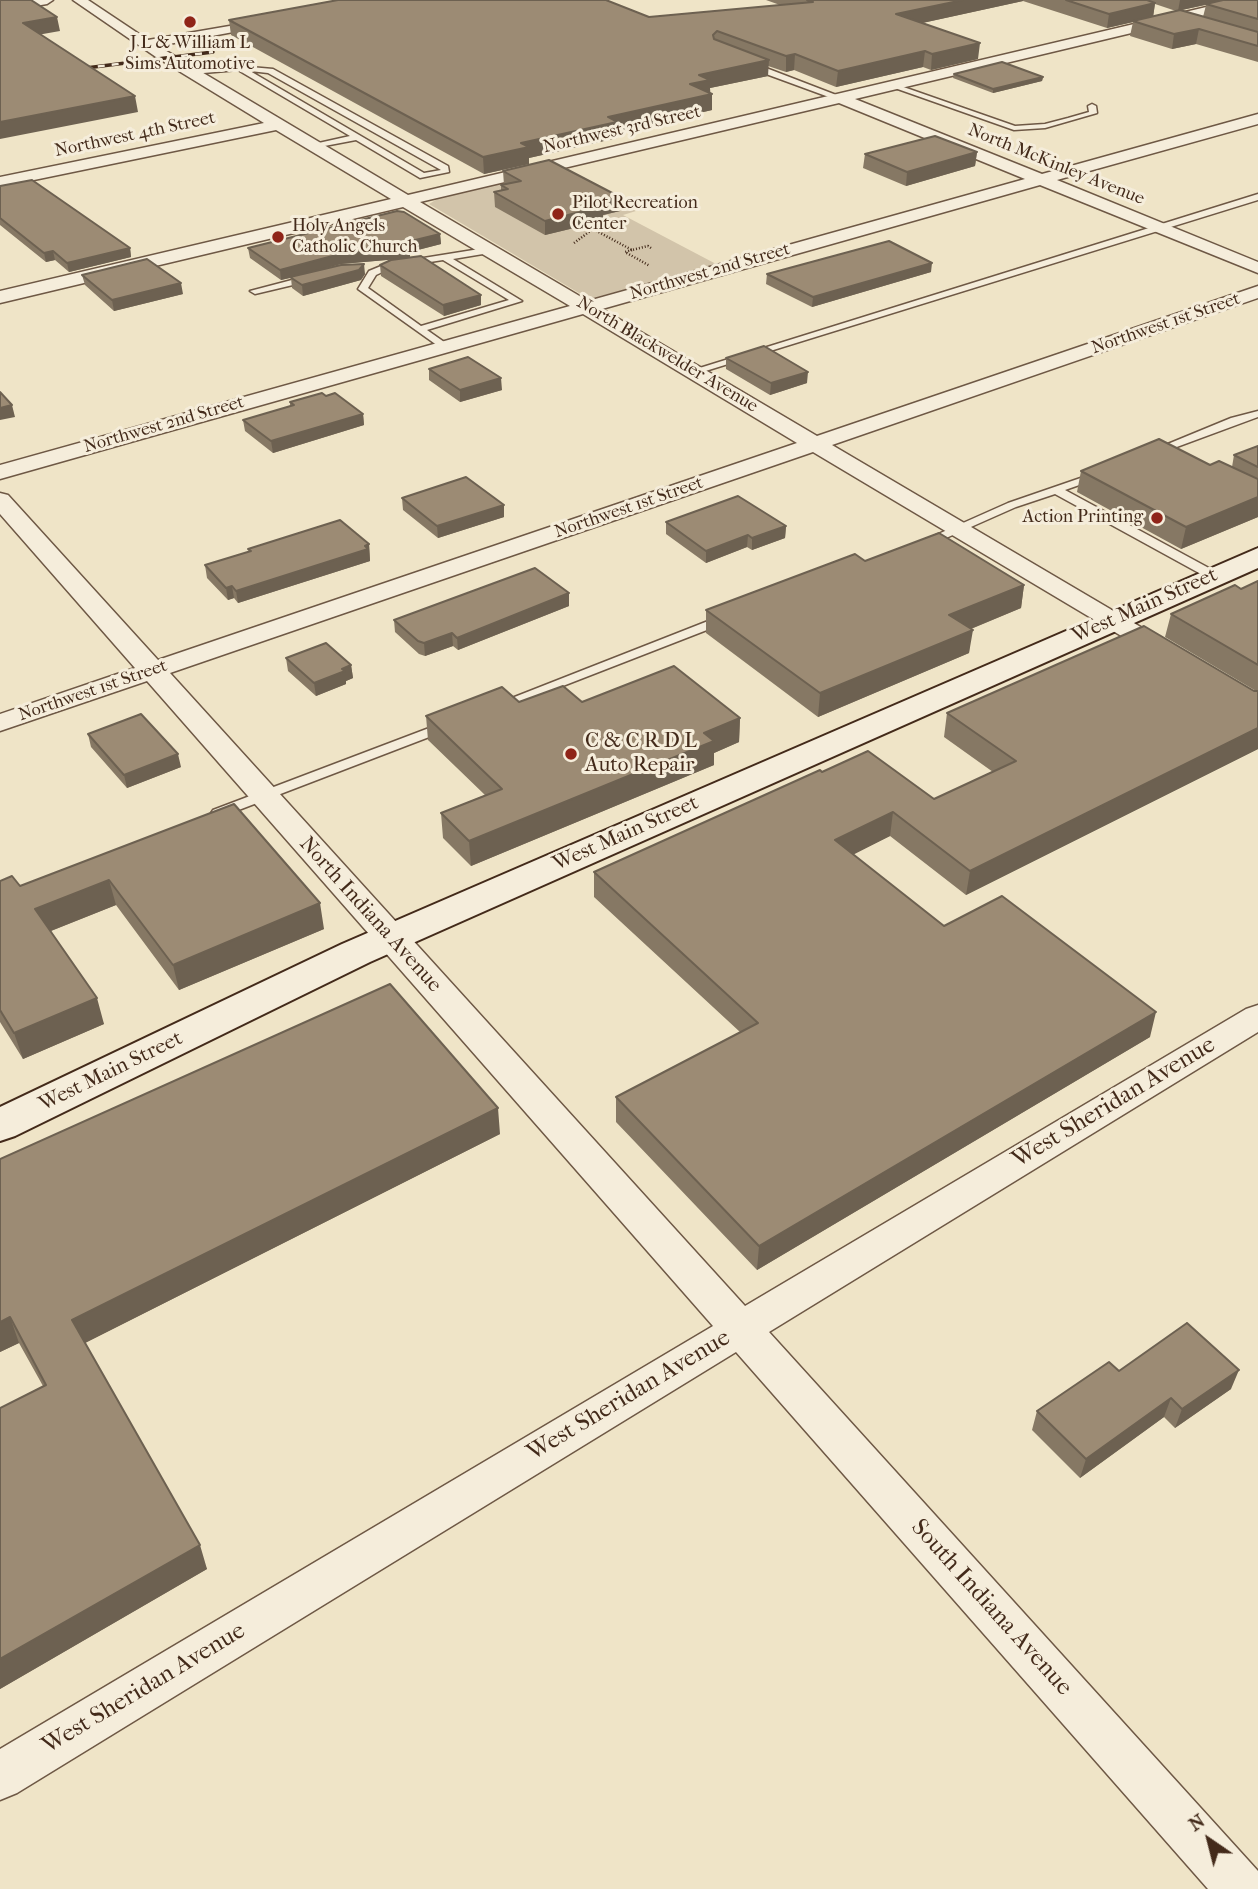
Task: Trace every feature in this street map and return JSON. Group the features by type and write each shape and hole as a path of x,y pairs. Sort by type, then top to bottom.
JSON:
{"main road":[{"name":"West Main Street","path":"0,1125 390,938 1258,557"}],"street":[{"path":"0,8 47,0"},
{"name":"North Blackwelder Avenue","path":"79,0 278,125 409,200 1191,667"},
{"name":"Northwest 3rd Street","path":"0,297 1254,0"},
{"path":"1144,8 1200,25"},
{"path":"146,44 280,19"},
{"name":"North McKinley Avenue","path":"840,98 1258,268"},
{"name":"Northwest 2nd Street","path":"0,471 1258,119"},
{"name":"Northwest 4th Street","path":"0,182 278,125"},
{"name":"Northwest 1st Street","path":"0,723 1258,292"},
{"name":"North Indiana Avenue","path":"0,500 742,1328"},
{"name":"West Sheridan Avenue","path":"0,1776 1258,1017"},
{"name":"South Indiana Avenue","path":"742,1328 1241,1889"}],"lane":[{"path":"737,59 840,98"},
{"path":"192,72 239,68 270,71 445,168 445,173 423,176 239,68"},
{"path":"895,85 1014,128 1045,126 1070,120 1093,113 1092,106"},
{"path":"317,146 357,137"},
{"path":"695,371 1258,197"},
{"path":"361,268 389,267 492,250"},
{"path":"420,329 517,302 446,258"},
{"path":"389,267 372,274 363,289 444,346"},
{"path":"255,291 317,276"},
{"path":"1140,457 1235,419 1258,414"},
{"path":"908,549 1012,505 1109,471"},
{"path":"1058,491 1214,576"},
{"path":"483,712 741,613"},
{"path":"201,820 457,722"}],"path":[{"path":"574,243 601,224 598,223"},
{"path":"593,229 632,250 648,246 651,248"}],"shaded area":[{"path":"556,169 636,211 623,215 718,265 589,299 429,204 439,198"}],"building":[{"path":"0,0 31,0 57,17 23,23 135,96 0,122"},
{"path":"338,0 606,0 649,17 813,2 807,0 963,0 896,14 980,43 932,54 925,51 838,71 795,54 786,56 717,31 713,35 714,39 769,60 699,75 710,80 690,84 712,94 608,117 617,122 521,143 529,147 483,157 229,20"},
{"path":"1066,0 1147,0 1155,3 1109,14"},
{"path":"1223,0 1258,0 1258,19 1206,4"},
{"path":"1180,10 1258,32 1258,46 1199,29 1174,34 1133,21"},
{"path":"1002,62 1043,77 993,89 954,74"},
{"path":"935,136 977,152 907,172 865,154"},
{"path":"549,160 620,197 596,202 603,206 545,221 494,192 508,189 501,185 521,181 503,171"},
{"path":"32,180 130,248 67,263 53,251 44,253 0,218 0,186"},
{"path":"397,211 404,212 440,234 403,243 410,248 340,254 280,270 248,248"},
{"path":"889,241 932,263 813,297 767,274"},
{"path":"421,256 481,295 443,305 380,265 391,260"},
{"path":"147,259 181,283 112,300 82,275"},
{"path":"364,264 359,270 302,285 290,277 341,265"},
{"path":"764,346 808,372 771,383 726,358"},
{"path":"468,357 501,378 460,390 429,369"},
{"path":"0,392 12,405 0,408"},
{"path":"322,393 326,396 335,393 363,414 271,441 243,420 294,405 290,402"},
{"path":"1159,439 1210,465 1219,461 1258,479 1258,497 1186,527 1081,471"},
{"path":"1258,446 1258,467 1234,455"},
{"path":"466,477 504,505 437,526 402,498"},
{"path":"738,496 786,526 752,538 748,535 706,551 666,522"},
{"path":"340,520 369,544 365,546 368,549 236,591 232,586 226,588 205,565 251,551 248,549"},
{"path":"939,533 1024,585 949,615 973,630 820,693 706,610 855,554 865,561"},
{"path":"535,568 569,593 457,638 452,633 424,643 394,620"},
{"path":"1258,581 1258,665 1171,614 1235,585 1241,589"},
{"path":"1144,626 1258,691 1258,728 970,871 893,812 835,840 944,926 1002,896 1156,1012 759,1246 616,1097 758,1023 594,872 868,751 934,799 1016,761 947,713"},
{"path":"326,643 351,665 342,669 345,671 314,683 286,658"},
{"path":"674,666 740,718 704,733 714,741 469,841 441,813 502,789 426,716 502,687 519,702 563,686 582,702"},
{"path":"141,714 178,754 124,775 88,734"},
{"path":"234,804 320,903 173,965 109,880 35,909 97,998 14,1033 0,1010 0,881 12,876 20,886"},
{"path":"390,984 498,1108 72,1320 200,1545 0,1659 0,1408 46,1385 10,1317 0,1322 0,1159"},
{"path":"1187,1323 1239,1370 1182,1409 1171,1398 1086,1459 1037,1411 1109,1362 1119,1371"}],"railway":[{"path":"70,70 213,52"}],"place":[{"name":"J L & William L Sims Automotive","path":"190,22"},
{"name":"Pilot Recreation Center","path":"558,214"},
{"name":"Holy Angels Catholic Church","path":"278,237"},
{"name":"Action Printing","path":"1157,518"},
{"name":"C & C R D L Auto Repair","path":"571,754"}]}
